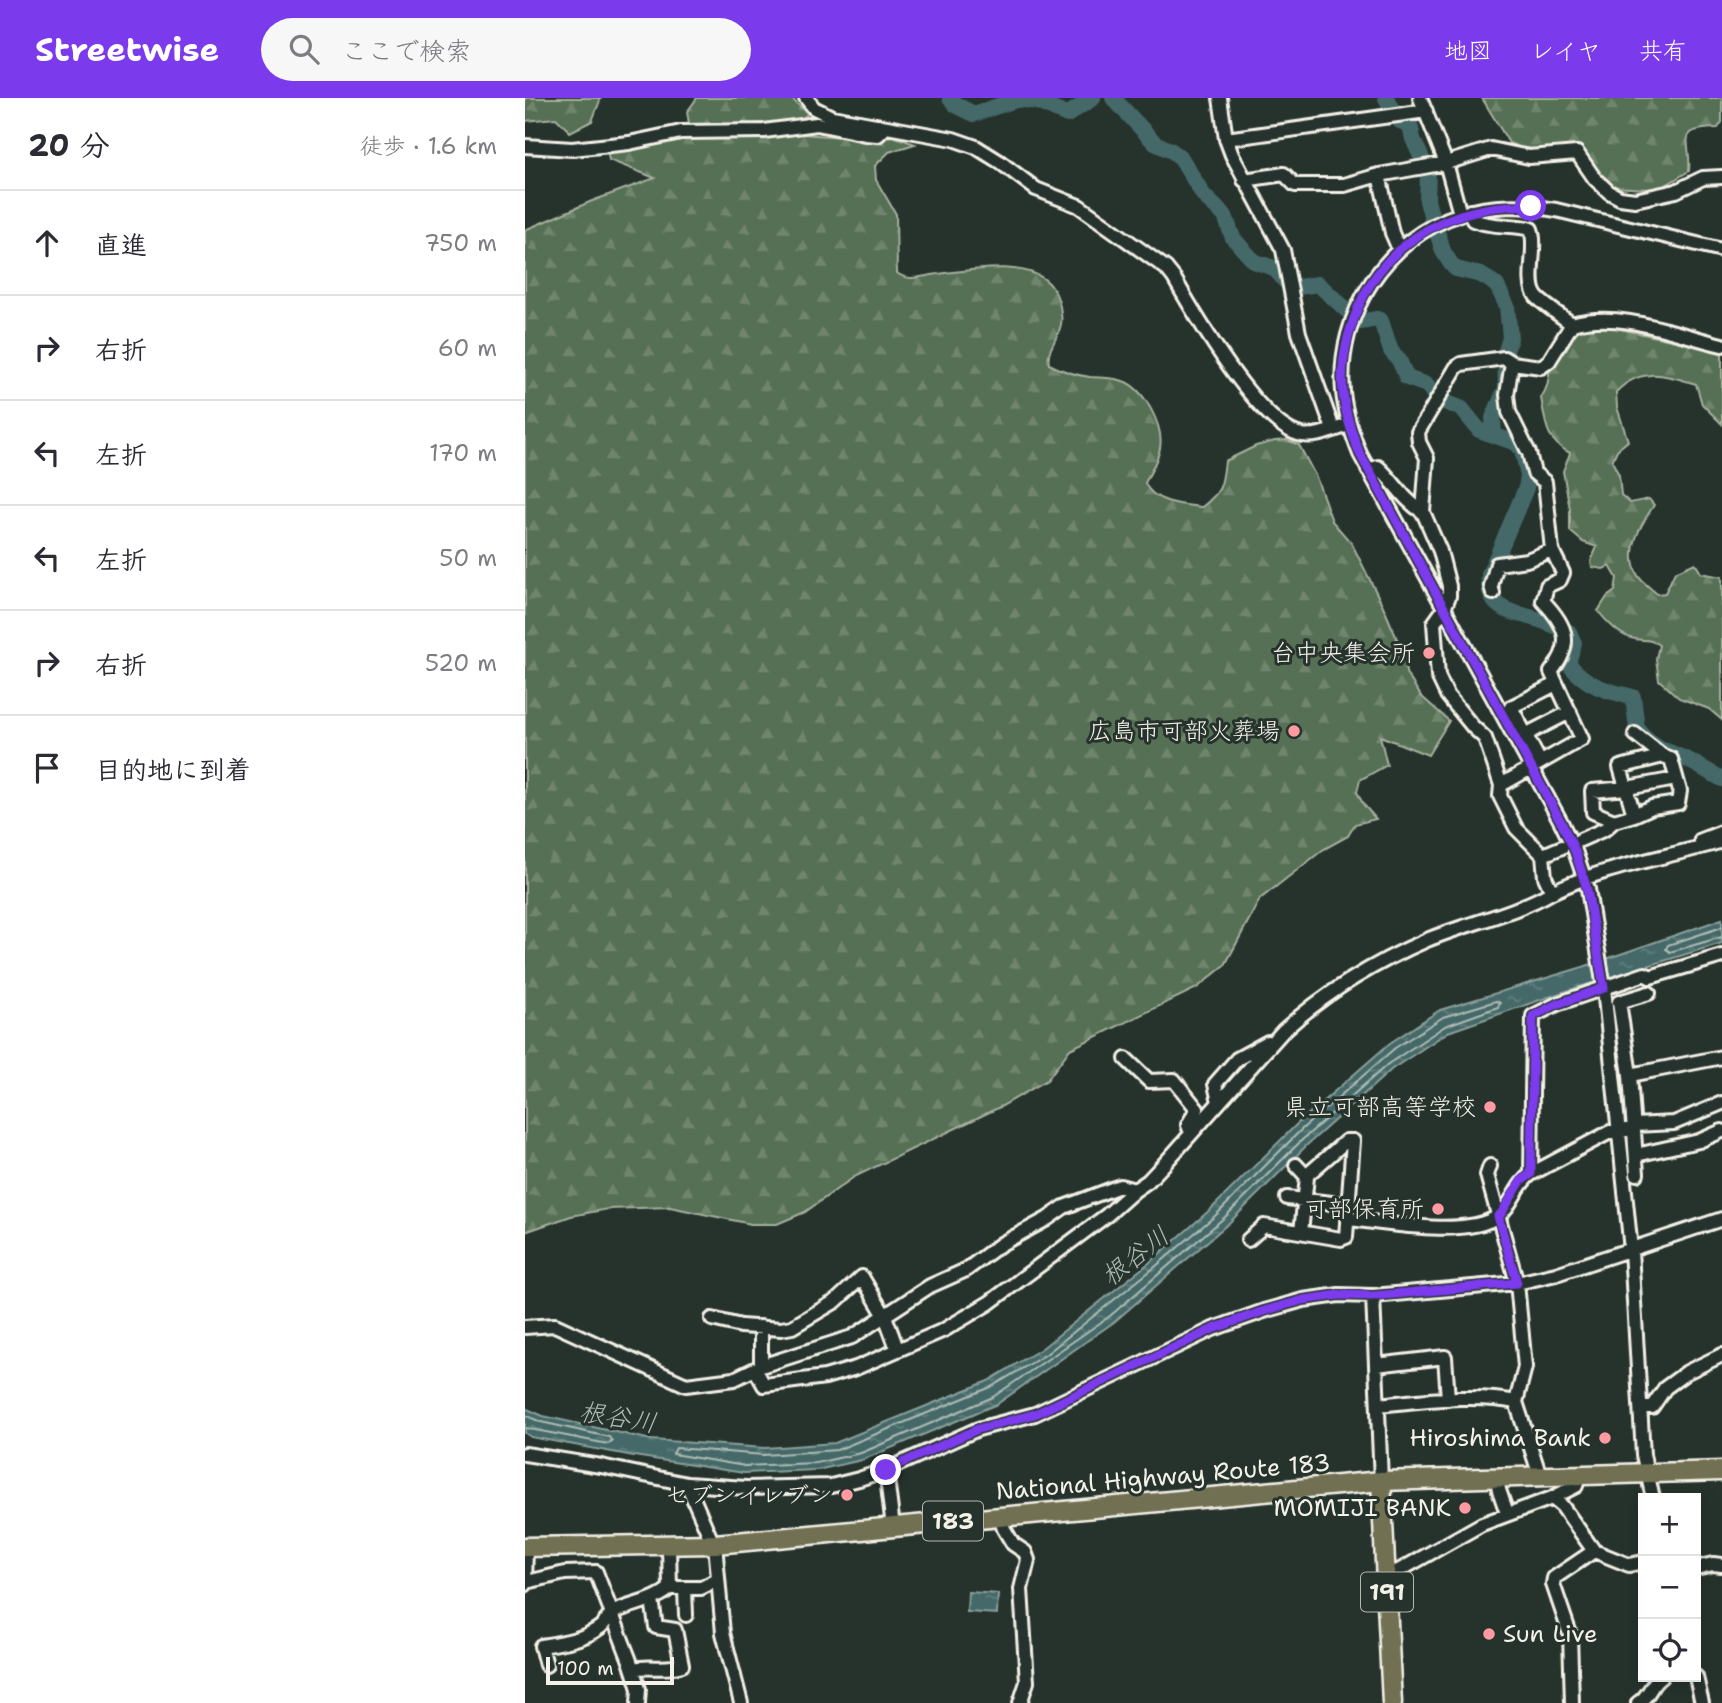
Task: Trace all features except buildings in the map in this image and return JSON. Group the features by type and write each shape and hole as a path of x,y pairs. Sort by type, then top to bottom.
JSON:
{"highway":[{"name":"National Highway Route 183","path":"526,1547 714,1544 1381,1481 1722,1471"},
{"name":"191","path":"1381,1481 1392,1703"}],"street":[{"path":"806,98 814,108 826,115 953,139 976,148 1036,189 1079,206 1151,256 1174,278 1193,313 1247,391 1286,427 1302,435 1322,433 1349,425"},
{"path":"1220,98 1226,139 1244,180 1279,240 1299,333 1333,429"},
{"path":"1420,98 1465,213 1473,220 1488,226 1531,229 1535,237 1533,288 1536,297 1572,324"},
{"path":"1226,139 1426,111"},
{"path":"525,146 572,149 629,143 681,132 765,131 817,124 878,135 885,128"},
{"path":"1244,180 1284,174 1295,185 1345,185 1446,163 1491,149 1529,157 1577,153 1595,179 1609,192 1620,198 1635,200 1676,191 1703,178 1722,177"},
{"path":"1379,176 1392,233 1399,249"},
{"path":"1536,765 1444,609 1368,470 1349,425 1342,370 1352,323 1366,290 1399,249 1420,233 1465,213 1507,205 1556,210 1722,250"},
{"path":"1552,892 1545,877 1543,855 1516,828 1500,796 1501,785 1485,738 1447,695 1438,676 1434,623 1444,609 1449,596 1449,586 1440,551 1423,512 1427,458 1419,442 1418,432 1461,364 1508,360 1541,367 1549,360 1572,324 1581,321 1628,322 1722,345"},
{"path":"1501,785 1582,739 1551,672 1566,645 1558,617 1543,601 1547,586 1560,580 1563,573 1552,550 1545,482 1534,473 1529,453 1509,412 1508,360"},
{"path":"1368,470 1378,467 1412,506 1423,512"},
{"path":"1493,593 1491,586 1497,564 1527,560 1552,550"},
{"path":"1556,684 1511,707 1586,883 1604,985 1620,1129 1631,1250 1640,1407 1652,1493"},
{"path":"1525,735 1570,712"},
{"path":"1580,840 1605,829 1614,821 1634,816 1652,807 1678,803 1679,791 1671,760 1635,734"},
{"path":"1634,816 1621,767 1663,756"},
{"path":"1614,821 1593,812 1592,791 1676,779"},
{"path":"1677,855 1700,840 1722,832"},
{"path":"761,1327 758,1368 764,1385 825,1377 944,1330 989,1303 1148,1181 1274,1040 1304,1012 1376,964 1429,940 1552,892 1586,883 1632,863 1677,855 1722,841"},
{"path":"1543,855 1562,847"},
{"path":"1531,1174 1533,1016 1604,985 1645,974 1650,977 1722,956"},
{"path":"1637,1174 1630,1075 1619,1002 1649,993"},
{"path":"1126,1059 1149,1081 1174,1080 1198,1109 1188,1125 1191,1133"},
{"path":"1630,1075 1721,1059"},
{"path":"1349,1219 1456,1228 1492,1220 1501,1214 1521,1181 1610,1132 1674,1123 1722,1103"},
{"path":"1636,1155 1699,1141 1722,1131"},
{"path":"1248,1240 1264,1226 1341,1239 1346,1237 1353,1141 1346,1141 1306,1176 1301,1232"},
{"path":"1296,1165 1306,1176"},
{"path":"1490,1166 1487,1175 1517,1283 1525,1367 1516,1402 1539,1476"},
{"path":"525,1327 555,1325 686,1385 734,1379 758,1368 852,1337 930,1286 966,1270 1001,1244 1064,1207 1105,1197 1120,1186 1135,1190"},
{"path":"1287,1198 1350,1205"},
{"path":"525,1454 687,1484 746,1488 831,1486 886,1470 978,1429 1050,1408 1213,1329 1303,1300 1339,1295 1373,1296 1517,1283 1556,1274 1722,1219"},
{"path":"712,1319 741,1326 792,1327 836,1301 862,1278 885,1316 895,1343"},
{"path":"1373,1296 1381,1481"},
{"path":"1640,1407 1652,1407 1665,1388 1687,1372 1722,1355"},
{"path":"1376,1365 1445,1357 1448,1399"},
{"path":"1378,1405 1448,1399 1498,1398 1516,1402"},
{"path":"886,1470 893,1527"},
{"path":"1386,1578 1482,1524 1552,1498 1576,1486 1579,1475"},
{"path":"1497,1478 1507,1513"},
{"path":"687,1484 714,1544 723,1633 741,1703"},
{"path":"1552,1498 1562,1506 1594,1551 1629,1565 1638,1563"},
{"path":"1000,1517 1013,1544 1025,1552 1028,1560 1021,1589 1027,1682 1020,1703"},
{"path":"546,1665 541,1646 567,1642 588,1634 600,1628 613,1613 665,1594 670,1588 669,1546"},
{"path":"526,1547 525,1581 573,1572 596,1572 633,1669 639,1689 638,1703"},
{"path":"1572,1703 1570,1634 1553,1584 1554,1578 1594,1551"},
{"path":"1701,1567 1719,1564 1722,1578"},
{"path":"670,1588 701,1588 717,1580"},
{"path":"685,1589 686,1615"},
{"path":"633,1669 670,1669 682,1665 675,1630 656,1627 652,1599"},
{"path":"1639,1703 1645,1699 1655,1682"},
{"path":"1697,1682 1702,1703"}],"green space":[{"path":"525,98 601,98 592,121 570,132 556,118 525,121"},
{"path":"697,98 791,98 808,114 799,120 690,129 687,112"},
{"path":"1482,98 1722,98 1722,122 1718,128 1690,134 1689,171 1661,188 1614,187 1599,177 1577,151 1521,148 1509,143"},
{"path":"802,134 869,139 893,136 915,144 889,152 875,166 876,180 896,214 897,273 912,278 1000,268 1031,272 1043,278 1055,291 1061,313 1061,324 1050,350 1049,364 1079,375 1123,381 1138,391 1151,409 1159,429 1160,448 1145,483 1155,495 1169,502 1202,507 1214,497 1220,487 1225,461 1256,446 1275,441 1287,440 1299,445 1316,477 1332,521 1352,544 1383,606 1404,655 1406,673 1421,696 1449,721 1428,755 1380,736 1387,765 1360,780 1357,792 1376,819 1355,824 1348,836 1324,849 1260,899 1225,965 1197,988 1070,1049 1047,1080 1002,1106 854,1177 805,1212 777,1224 751,1224 670,1207 608,1209 571,1216 525,1232 525,230 655,178 609,160 608,154 613,150 692,138"},
{"path":"1601,325 1722,351 1722,424 1702,404 1696,384 1654,375 1635,379 1616,392 1617,407 1628,441 1617,450 1612,461 1619,475 1621,495 1630,503 1649,499 1654,505 1634,546 1634,565 1641,579 1657,594 1665,593 1675,572 1695,563 1701,573 1722,577 1722,720 1709,709 1679,698 1659,680 1656,659 1659,645 1622,634 1598,611 1607,597 1615,591 1617,578 1610,566 1603,569 1592,567 1591,561 1597,547 1583,542 1570,531 1570,509 1563,471 1570,453 1551,437 1541,398 1552,361 1560,346 1578,331"}],"water":[{"path":"1722,919 1722,943 1560,993 1448,1032 1392,1069 1307,1145 1230,1222 1114,1322 997,1404 862,1460 817,1470 744,1473 634,1456 531,1437 525,1433 525,1408 543,1416 652,1440 765,1448 835,1443 988,1381 1041,1349 1150,1262 1211,1209 1297,1124 1390,1043 1440,1010 1583,967"},
{"path":"968,1592 998,1594 997,1614 967,1612"}],"waterway":[{"path":"950,98 956,105 974,114 1019,99 1037,102 1067,115 1093,98"},
{"path":"1113,98 1155,143 1181,158 1204,196 1225,216 1233,238 1251,258 1274,268 1286,282 1299,287 1318,284 1360,322 1377,319 1381,321 1391,351 1399,360 1407,378 1427,385 1438,399 1462,409 1479,430 1516,443 1522,449 1528,476 1526,488 1489,575 1489,587 1496,603 1509,611 1569,632 1574,643 1568,663 1575,671 1597,686 1633,697 1637,728 1644,737 1722,779"},
{"path":"1386,98 1400,121 1410,125 1413,139 1428,172 1427,201 1432,218"},
{"path":"1437,232 1443,251 1451,264 1456,269 1481,275 1491,281 1497,286 1507,306 1510,338 1505,354 1506,388 1493,418 1494,436"}],"place":[{"name":"台中央集会所","path":"1429,653"},
{"name":"広島市可部火葬場","path":"1294,731"},
{"name":"県立可部高等学校","path":"1490,1107"},
{"name":"可部保育所","path":"1438,1209"},
{"name":"Hiroshima Bank","path":"1605,1438"},
{"name":"セブンイレブン","path":"847,1495"},
{"name":"MOMIJI BANK","path":"1465,1508"},
{"name":"Sun Live","path":"1489,1634"}],"route":[{"path":"886,1470 978,1429 1050,1408 1213,1329 1264,1311 1303,1300 1339,1295 1373,1296 1517,1283 1498,1216 1521,1181 1531,1174 1533,1016 1557,1004 1604,988 1587,889 1575,851 1561,822 1360,454 1346,415 1342,370 1352,323 1366,290 1399,249 1420,233 1460,214 1507,205 1531,206"}],"water label":[{"name":"根谷川","path":"1135,1256"},
{"name":"根谷川","path":"618,1417"}]}
